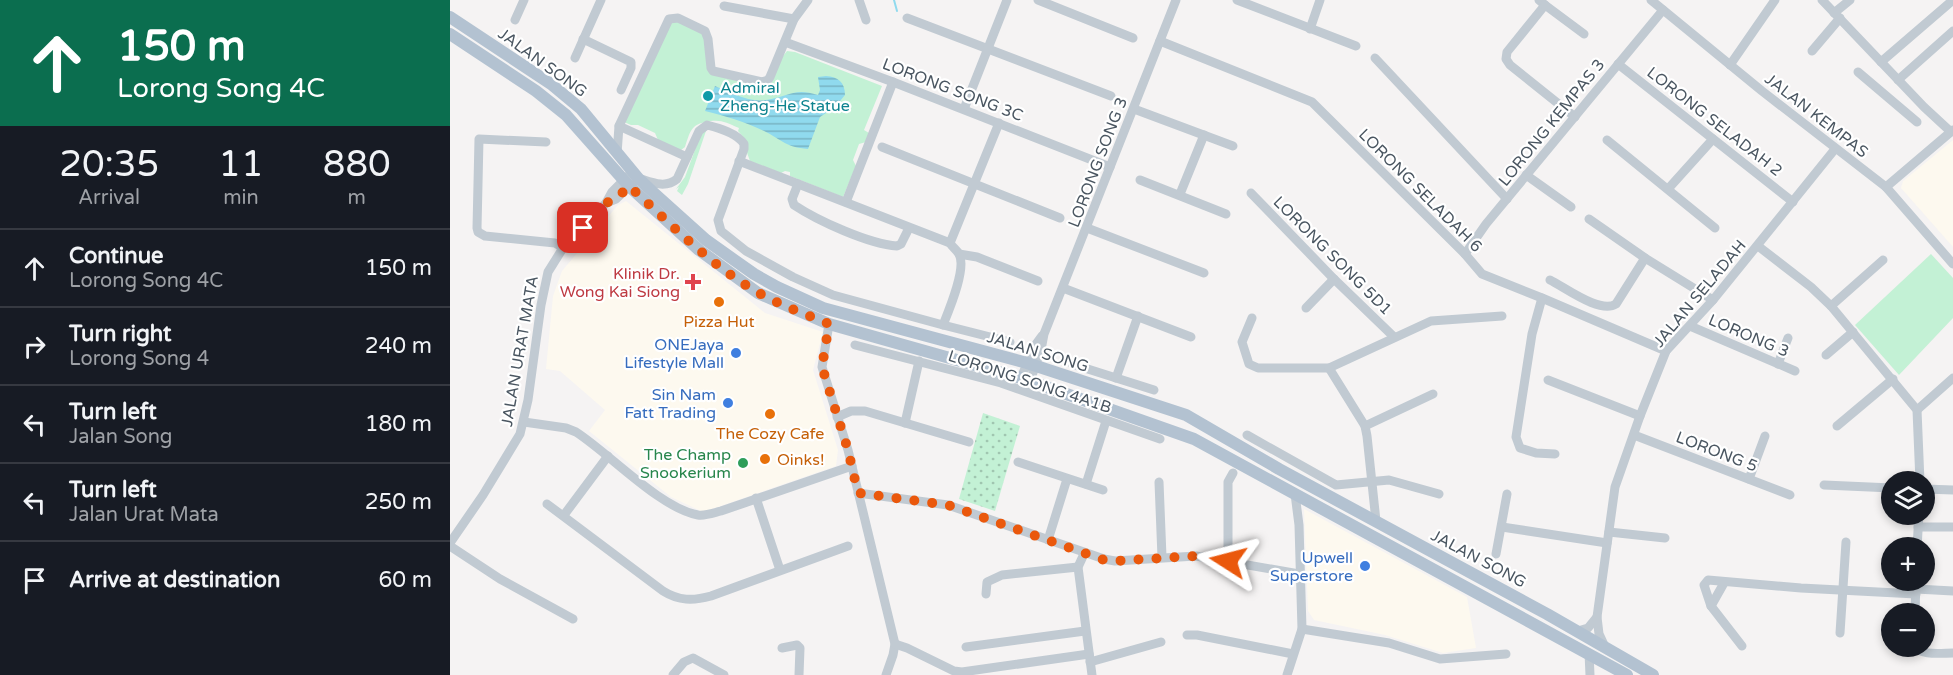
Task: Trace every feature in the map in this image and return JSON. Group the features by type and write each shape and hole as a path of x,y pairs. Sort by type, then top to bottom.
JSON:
{"main road":[{"name":"JALAN SONG","path":"450,17 551,84 581,109 617,153 631,179 706,240 754,274 777,287 823,308 1031,365 1186,415 1280,469 1578,631 1653,675"},
{"name":"JALAN SONG","path":"450,34 536,91 566,115 699,250 740,281 780,304 829,324 1026,380 1194,440 1627,675"},
{"path":"1280,469 1292,483 1295,494"},
{"path":"1376,521 1374,529 1380,540"}],"street":[{"path":"515,20 525,0"},
{"path":"575,58 601,0"},
{"path":"617,153 619,126 669,19 678,18 705,31 713,71 762,82 768,80 794,19 808,0"},
{"path":"859,0 866,20"},
{"path":"964,109 1007,0"},
{"path":"1038,0 1133,38"},
{"name":"LORONG SONG 3","path":"1026,380 1176,0"},
{"path":"1237,0 1356,46"},
{"path":"1310,29 1320,0"},
{"name":"JALAN KEMPAS","path":"1651,0 1835,149 1886,187 1953,264"},
{"path":"1730,65 1774,0"},
{"path":"1822,0 1900,82 1952,131 1886,187"},
{"path":"1812,51 1850,0"},
{"path":"1881,62 1953,0"},
{"path":"1575,117 1510,65 1506,59 1507,52 1542,2 1584,34"},
{"path":"724,6 794,19"},
{"name":"LORONG KEMPAS 3","path":"1465,254 1486,224 1663,10"},
{"path":"907,18 988,47 1111,96"},
{"path":"1890,99 1900,82 1953,31"},
{"path":"583,39 632,62 621,90"},
{"name":"LORONG SELADAH 6","path":"1160,41 1312,102 1465,254 1482,274 1666,351"},
{"name":"LORONG SONG 3C","path":"785,42 892,81 1110,167"},
{"path":"1375,58 1507,199"},
{"name":"LORONG SELADAH 2","path":"1618,64 1793,202"},
{"path":"1858,72 1917,122"},
{"path":"846,202 892,81"},
{"path":"1134,109 1233,146"},
{"path":"950,243 999,123"},
{"path":"631,179 673,183 699,131 707,125 741,139 744,149 718,220 721,231 746,250 794,277 833,295 1010,342"},
{"path":"619,126 687,157"},
{"path":"1180,195 1204,135"},
{"path":"546,142 479,139 477,228 478,232 485,236 555,243 563,248"},
{"path":"1668,189 1713,139"},
{"path":"1607,140 1715,228"},
{"path":"882,147 1060,218"},
{"name":"JALAN SELADAH","path":"1597,617 1615,487 1666,351 1713,300 1835,149"},
{"path":"739,161 950,243 959,254 960,264 957,285 943,325"},
{"path":"1526,176 1571,207"},
{"name":"JALAN URAT MATA","path":"450,544 503,463 524,422 545,281 551,265 563,248 606,203 616,199 631,179"},
{"path":"1140,180 1226,214"},
{"path":"798,184 792,199 794,205 809,215 857,236 897,246 901,244 909,228"},
{"name":"LORONG SONG 5D1","path":"1251,193 1394,337"},
{"path":"1589,219 1645,258 1713,300"},
{"path":"1087,228 1204,273"},
{"path":"1758,246 1811,287 1831,306 1917,410 1920,471"},
{"path":"959,254 977,257 1038,281"},
{"path":"1550,280 1599,306 1610,307 1616,304 1645,258"},
{"path":"1831,306 1883,260"},
{"path":"1306,308 1334,279"},
{"path":"1063,288 1191,338"},
{"path":"1542,298 1532,334 1516,437 1520,448 1536,453 1555,454"},
{"path":"1252,318 1242,342 1249,364 1258,368 1329,368 1431,321 1502,315"},
{"path":"1116,378 1138,316"},
{"path":"829,324 821,364 852,466 895,644 886,675"},
{"name":"LORONG 3","path":"1690,326 1795,371"},
{"path":"1826,355 1853,332"},
{"path":"1778,364 1788,338"},
{"name":"LORONG SONG 4A1B","path":"855,345 1001,383 1160,438"},
{"path":"905,423 919,362"},
{"path":"1072,364 1154,390"},
{"path":"1329,368 1365,426 1376,521"},
{"path":"1917,410 1953,378"},
{"path":"1837,426 1893,379"},
{"path":"1548,380 1640,416"},
{"path":"1365,426 1433,394"},
{"path":"837,417 856,410 969,442"},
{"path":"1086,484 1106,421"},
{"path":"524,422 572,430 668,502 697,515 712,513 852,466"},
{"path":"1247,435 1336,485 1389,480 1439,494"},
{"name":"LORONG 5","path":"1634,435 1790,495"},
{"path":"1749,479 1766,436"},
{"path":"564,515 608,456"},
{"path":"1017,462 1104,490"},
{"path":"1228,561 1228,482 1233,473"},
{"path":"1048,540 1067,479"},
{"path":"1160,482 1161,557"},
{"path":"1824,485 1881,488"},
{"path":"1935,489 1953,490"},
{"path":"858,493 948,505 1084,554 1115,561 1196,556 1299,574"},
{"path":"1287,675 1302,629 1299,525 1295,494"},
{"path":"1496,554 1507,494"},
{"path":"756,498 780,570"},
{"path":"547,504 663,591 679,598 701,599 848,546"},
{"path":"1502,527 1607,543"},
{"path":"1918,537 1918,527 1953,527"},
{"path":"1609,532 1665,538"},
{"path":"1840,633 1846,542"},
{"path":"450,544 493,575 573,618"},
{"path":"1084,554 1078,567 1092,675"},
{"path":"987,594 987,582 1002,575 1078,567"},
{"path":"1742,646 1711,606 1704,585 1708,580 1842,590 1881,589"},
{"path":"1711,606 1724,582"},
{"path":"1935,590 1953,591"},
{"path":"1578,631 1588,628 1597,617"},
{"path":"1597,617 1599,634 1605,647"},
{"path":"1302,629 1380,641 1440,659 1506,654"},
{"path":"966,647 1085,631"},
{"path":"1187,635 1293,654"},
{"path":"895,644 954,671 962,672 1089,658 1161,642"},
{"path":"782,648 797,645 800,648 799,675"},
{"path":"1935,652 1953,653"},
{"path":"1589,653 1590,675"},
{"path":"673,675 684,662 693,658 724,675"}],"shaded area":[{"path":"1953,140 1953,247 1901,188 1903,181"},
{"path":"626,201 765,313 823,332 813,370 838,450 836,466 703,512 671,497 589,431 605,410 560,371 546,369 553,296 562,271 618,205"},
{"path":"1304,509 1467,597 1476,648 1443,653 1385,635 1314,620 1308,611"}],"green space":[{"path":"672,19 705,33 709,66 760,85 787,51 795,52 882,86 864,130 869,133 866,142 859,144 853,160 856,166 843,197 790,176 790,172 781,173 750,161 746,150 746,140 738,131 739,128 725,122 711,121 699,124 693,128 685,147 681,150 658,140 655,133 638,125 624,122"},
{"path":"703,128 707,128 682,195 677,191 679,187 676,189 685,177"},
{"path":"1931,254 1953,278 1953,318 1899,375 1855,325"},
{"path":"983,413 1020,426 995,511 959,499"}],"water":[{"path":"826,76 840,81 845,95 820,117 808,149 789,145 750,125 705,111 715,86 733,94 760,101 797,92 818,95 820,90 818,77"}],"waterway":[{"path":"894,0 897,11"}],"place":[{"name":"Admiral Zheng-He Statue","path":"708,96"},
{"name":"Klinik Dr. Wong Kai Siong","path":"693,282"},
{"name":"Pizza Hut","path":"719,302"},
{"name":"ONEJaya Lifestyle Mall","path":"736,353"},
{"name":"Sin Nam Fatt Trading","path":"728,403"},
{"name":"The Cozy Cafe","path":"770,414"},
{"name":"Oinks!","path":"765,459"},
{"name":"The Champ Snookerium","path":"743,463"},
{"name":"Upwell Superstore","path":"1365,566"}],"route":[{"path":"583,228 606,203 616,199 629,186 699,250 740,281 780,304 829,324 821,364 848,450 858,493 937,502 1104,560 1196,556 1228,561"}]}
